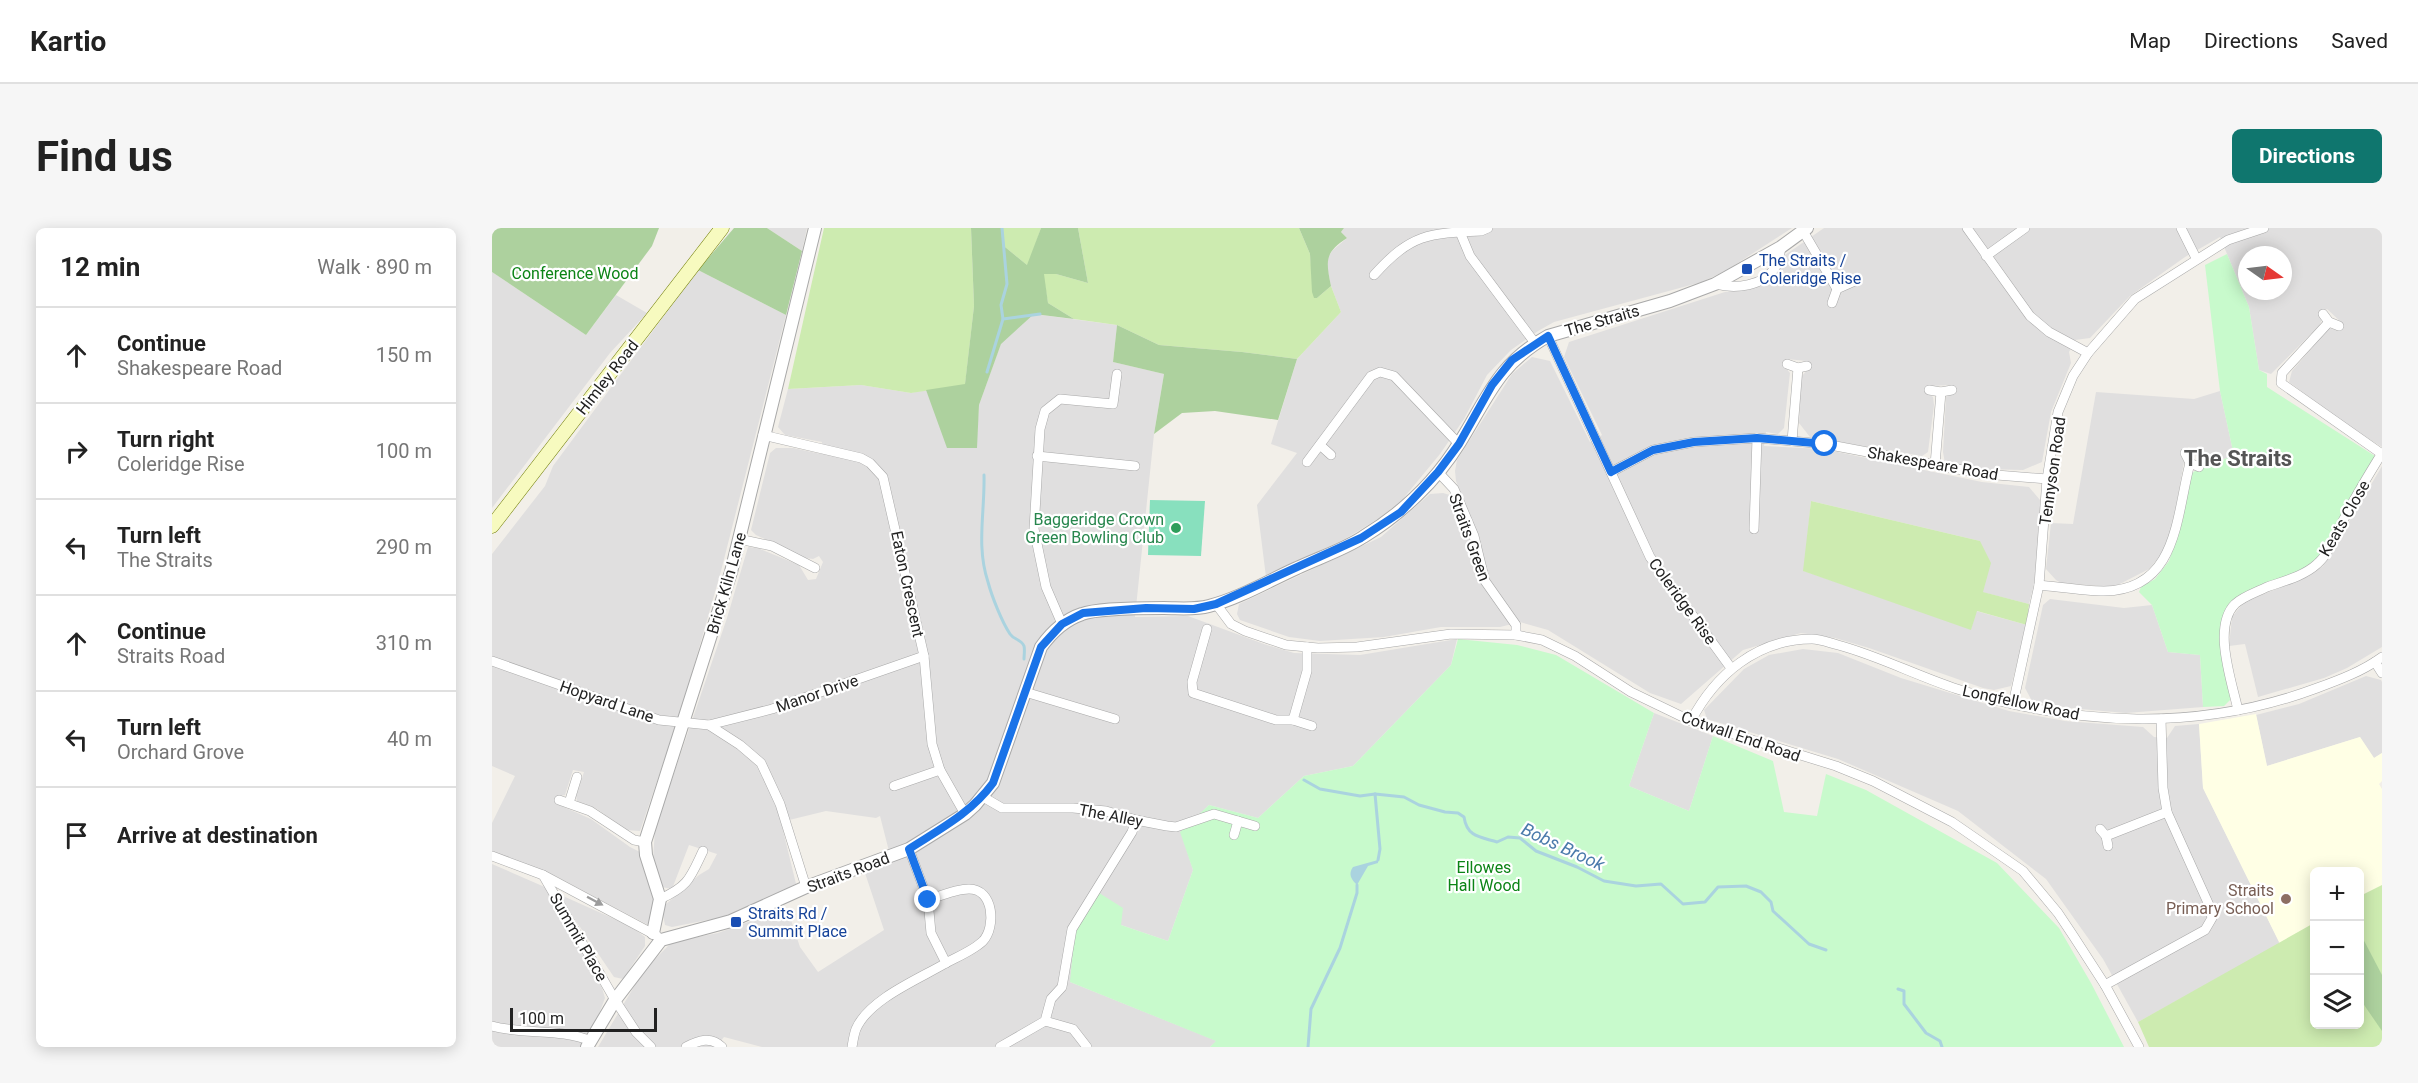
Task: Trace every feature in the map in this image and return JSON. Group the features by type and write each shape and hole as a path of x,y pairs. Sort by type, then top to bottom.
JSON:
{"main road":[{"name":"Himley Road","path":"492,526 722,228"}],"street":[{"name":"Brick Kiln Lane","path":"657,936 660,899 646,855 645,842 731,572 815,228"},
{"path":"1374,275 1393,254 1426,235 1481,231 1488,228"},
{"path":"1967,228 2037,323 2088,353"},
{"path":"1986,256 2025,228"},
{"path":"2181,228 2196,258"},
{"name":"Tennyson Road","path":"2013,704 2039,585 2047,479 2058,412 2073,376 2088,353 2135,299 2196,258 2228,240 2264,228"},
{"path":"1805,229 1837,289"},
{"name":"The Straits","path":"1233,598 1361,538 1401,512 1438,472 1459,444 1492,385 1512,360 1534,343 1548,336 1670,300 1714,284 1781,247 1805,229"},
{"path":"1461,232 1470,256 1534,343"},
{"path":"1714,284 1732,288 1741,287 1768,275 1777,265 1781,247"},
{"path":"1832,303 1837,289 1855,281"},
{"path":"2339,326 2326,318 2282,372 2282,383 2382,454"},
{"name":"Coleridge Rise","path":"1548,336 1650,557 1731,668"},
{"path":"1787,364 1802,367 1792,441"},
{"path":"1307,462 1371,376 1380,372 1394,376 1459,444"},
{"path":"1062,624 1046,587 1034,529 1040,429 1045,411 1060,399 1113,404 1118,374"},
{"path":"1929,390 1941,392 1952,390"},
{"path":"1935,465 1941,392"},
{"name":"Eaton Crescent","path":"763,435 861,458 870,463 883,477 924,656 932,744 940,770 965,814"},
{"path":"1754,529 1757,438"},
{"name":"Shakespeare Road","path":"1611,472 1653,450 1694,442 1757,438 1825,444 1984,474 2047,479"},
{"path":"1320,445 1331,455"},
{"path":"2039,585 2102,591 2116,590 2132,586 2148,576 2166,558 2179,519 2195,465 2185,453"},
{"name":"Keats Close","path":"2238,710 2224,641 2225,622 2230,610 2239,601 2254,593 2318,564 2325,556 2344,517 2382,454"},
{"path":"1038,456 1135,466"},
{"name":"Straits Green","path":"1438,472 1454,489 1474,536 1485,581 1516,625 1516,635"},
{"path":"739,539 772,546 815,568"},
{"name":"Straits Road","path":"657,936 731,921 806,887 909,849 965,814 983,797 996,775 1041,647 1062,624 1083,613 1146,608 1194,609 1233,598"},
{"name":"Cotwall End Road","path":"1216,604 1231,624 1286,645 1357,647 1451,634 1516,635 1556,645 1631,692 1691,721 1836,766 1873,781 1952,822 2023,871 2058,914 2105,985 2139,1047"},
{"path":"1207,629 1192,682 1193,693 1276,720 1293,720 1312,726"},
{"name":"Longfellow Road","path":"1691,721 1702,700 1731,668 1779,643 1814,639 1865,653 1956,689 2013,704 2115,720 2161,719 2238,710 2282,701 2337,680 2379,660"},
{"path":"1293,720 1308,671 1307,647"},
{"name":"Manor Drive","path":"709,725 772,709 924,656"},
{"path":"2379,660 2382,673"},
{"name":"Hopyard Lane","path":"492,661 659,720 709,725 740,745 761,764 780,804 806,887"},
{"path":"1025,692 1115,719"},
{"path":"2105,985 2205,930 2212,918 2209,905 2167,812 2163,788 2161,719"},
{"path":"894,786 940,770"},
{"path":"577,777 564,801 590,811 634,840 645,842"},
{"name":"The Alley","path":"983,797 1002,808 1073,807 1176,827 1214,814 1255,826"},
{"path":"2105,837 2167,812"},
{"path":"1045,1021 1050,999 1062,987 1072,929 1132,832 1136,820"},
{"path":"1234,835 1238,821"},
{"path":"909,849 928,900 929,927 946,963"},
{"path":"660,899 674,893 688,882 703,851"},
{"name":"Summit Place","path":"492,856 543,875 657,936"},
{"name":"Summit Place","path":"543,875 615,1000 636,1032 651,1047"},
{"path":"852,1047 856,1029 868,1011 878,1002 983,941 992,923 990,906 982,894 970,889 928,900"},
{"path":"492,1026 521,1031 571,1034 589,1044 657,936"},
{"path":"1000,1047 1045,1021 1073,1029 1086,1047"},
{"path":"686,1047 708,1039 722,1047"}],"shaded area":[{"path":"767,228 807,228 802,251"},
{"path":"1344,228 1792,228 1727,270 1702,282 1554,322 1538,331 1511,350 1487,375 1464,419 1440,454 1402,500 1381,517 1345,539 1266,577 1257,505 1297,453 1271,444 1297,359 1341,312 1331,286 1326,261 1332,251 1347,238 1341,232"},
{"path":"1824,228 2382,228 2382,447 2348,426 2289,382 2292,371 2329,328 2338,331 2342,323 2327,309 2320,314 2322,319 2319,326 2271,374 2259,370 2246,300 2292,300 2292,246 2238,246 2238,280 2220,237 2185,257 2130,296 2090,338 2075,340 2069,352 2071,363 2051,412 2042,462 2023,470 1983,469 1945,463 1943,452 1946,397 1953,393 1951,385 1930,386 1928,394 1933,397 1934,405 1928,452 1922,456 1810,437 1799,423 1801,377 1809,368 1806,361 1787,359 1785,367 1790,373 1784,428 1778,434 1766,432 1764,446 1823,449 1982,482 2029,487 2040,500 2034,584 2029,604 1982,592 1980,541 1811,501 1804,571 1971,629 1976,611 2027,625 2011,686 1994,690 1983,688 1869,648 1835,638 1801,633 1743,650 1681,704 1650,693 1548,630 1520,622 1500,627 1441,627 1384,637 1320,641 1289,637 1240,620 1237,614 1239,604 1381,537 1430,494 1450,495 1457,508 1465,505 1456,481 1457,460 1512,374 1532,357 1550,361 1590,442 1602,435 1564,357 1569,342 1725,292 1753,288 1775,276 1783,264 1785,255"},
{"path":"698,270 786,315 721,571 682,708 640,831 626,830 597,809 577,801 576,796 584,772 573,770 565,795 560,796 557,804 591,819 640,852 654,901 650,926 555,876 492,853 492,823 515,776 492,766 492,554 545,486 553,466"},
{"path":"492,272 586,335 616,295 647,313 610,353 492,508"},
{"path":"1034,314 1117,325 1113,362 1164,374 1154,434 1135,617 1188,616 1294,653 1360,655 1457,639 1451,665 1353,766 1304,776 1258,818 1209,805 1181,832 1193,870 1168,941 1121,925 1070,982 1217,1041 1210,1047 762,1047 724,1037 716,1047 598,1047 644,970 672,942 718,933 787,908 800,947 818,972 884,930 865,873 892,863 880,816 876,818 826,811 781,822 796,884 728,916 672,927 665,925 663,915 665,905 709,869 717,854 689,845 672,889 662,887 653,861 655,829 727,618 748,547 758,548 799,565 808,580 816,579 823,562 819,556 813,559 805,558 756,535 751,530 770,453 776,448 793,448 821,454 822,442 785,435 778,427 788,389 861,385 911,393 926,390 935,411 976,448 979,405 1001,343"},
{"path":"2220,391 2234,456 2205,465 2189,447 2180,454 2184,462 2169,537 2160,556 2149,569 2114,587 2061,583 2056,580 2046,569 2051,523 2073,524 2096,392 2194,399"},
{"path":"2382,466 2382,647 2347,668 2324,678 2258,697 2245,644 2229,646 2232,617 2244,602 2308,576 2323,566"},
{"path":"2050,599 2124,608 2152,605 2168,652 2200,655 2203,707 2126,713 2069,708 2032,701 2025,688 2043,605"},
{"path":"1803,649 1838,653 1901,678 2009,711 2065,721 2143,727 2154,737 2167,738 2175,726 2199,724 2203,788 2280,944 2138,1022 2103,959 2046,879 1958,811 1838,759 1707,719 1704,710 1744,669 1769,655"},
{"path":"2366,676 2382,682 2382,753 2374,758 2360,737 2267,766 2256,715 2299,704"},
{"path":"1654,713 1713,736 1689,811 1629,786"},
{"name":"Straits Primary School","path":"2256,714 2267,766 2360,737 2374,758 2382,753 2382,781 2379,784 2382,789 2382,1032 2364,1006 2364,867 2310,867 2310,932 2307,928 2280,944 2203,788 2199,724"},
{"path":"492,864 547,888 602,988 605,998 581,1047 492,1047"},
{"path":"563,896 630,926 645,937 645,946 623,979 614,977 561,899"}],"green space":[{"name":"Conference Wood","path":"492,228 659,228 652,246 586,335 492,272"},
{"path":"734,228 767,228 802,251 786,315 698,270"},
{"path":"824,228 971,228 974,306 965,385 911,393 861,385 788,389"},
{"path":"971,228 1002,228 1005,247 1027,265 1041,228 1078,228 1088,283 1056,274 1044,274 1048,303 1074,319 1034,314 1001,344 979,405 977,448 947,448 926,390 965,384 974,306"},
{"path":"1002,228 1041,228 1028,266 1005,247"},
{"path":"1078,228 1299,228 1310,254 1314,297 1317,298 1331,286 1341,312 1297,359 1159,345 1117,325 1074,319 1048,303 1043,274 1056,274 1088,283"},
{"path":"1299,228 1344,228 1341,232 1347,238 1334,248 1328,258 1331,286 1317,298 1314,298 1312,292 1310,254"},
{"path":"2227,254 2238,280 2238,300 2246,300 2249,307 2259,370 2267,374 2267,387 2375,456 2322,555 2314,563 2226,611 2231,699 2224,706 2203,707 2200,655 2168,652 2152,605 2139,592 2141,587 2155,579 2169,561 2183,519 2191,474 2199,471 2205,465 2234,456 2220,391 2205,265"},
{"path":"1117,325 1159,345 1297,359 1278,420 1215,411 1182,413 1154,434 1164,374 1113,362"},
{"name":"Baggeridge Crown Green Bowling Club","path":"1150,500 1205,501 1201,556 1148,555"},
{"path":"1811,501 1980,541 1991,563 1983,592 2029,604 2027,625 1977,611 1971,630 1803,571"},
{"name":"Ellowes Hall Wood","path":"1458,639 1517,645 1556,655 1654,713 1629,786 1689,811 1713,736 1773,761 1784,812 1817,816 1826,774 1866,790 1997,863 2059,928 2124,1047 1210,1047 1216,1041 1070,982 1075,928 1096,891 1123,908 1121,925 1168,941 1193,870 1180,832 1209,805 1258,818 1304,776 1353,766 1451,665"},
{"path":"2382,885 2382,1047 2149,1047 2138,1022 2310,925 2310,1029 2364,1029 2364,894"},
{"path":"2364,941 2382,975 2382,1031 2364,1005"}],"water":[{"path":"1378,860 1378,863 1368,866 1357,885 1353,881 1351,872 1353,867"}],"waterway":[{"name":"Bobs Brook","path":"987,372 1003,319 1001,305 1007,284 1002,228"},
{"path":"1003,319 1040,314"},
{"name":"Bobs Brook","path":"984,475 982,542 984,569 1004,623 1012,636 1024,646 1024,659"},
{"name":"Bobs Brook","path":"1304,780 1320,789 1360,796 1375,794 1404,797 1419,805 1458,813 1464,817 1468,829 1475,835 1497,842 1508,837 1520,838 1536,851 1577,867 1604,881 1636,886 1661,884 1683,904 1705,902 1718,887 1746,886 1761,892 1771,902 1773,911 1809,944 1826,950"},
{"path":"1375,794 1380,849 1378,860"},
{"path":"1308,1047 1311,1009 1340,948 1357,893 1357,885"},
{"name":"Bobs Brook","path":"1898,989 1904,991 1904,1004 1926,1033 1940,1041 1942,1047"}],"place":[{"name":"The Straits / Coleridge Rise","path":"1747,269"},
{"name":"Baggeridge Crown Green Bowling Club","path":"1176,528"},
{"name":"Straits Primary School","path":"2286,899"},
{"name":"Straits Rd / Summit Place","path":"736,922"}],"district":[{"name":"The Straits","path":"2238,458"}],"route":[{"path":"928,900 909,849 965,814 983,797 993,783 1041,647 1050,635 1062,624 1083,613 1146,608 1194,609 1216,604 1361,538 1401,512 1438,472 1459,444 1492,385 1512,360 1534,343 1548,336 1611,472 1653,450 1694,442 1757,438 1825,444"}]}
